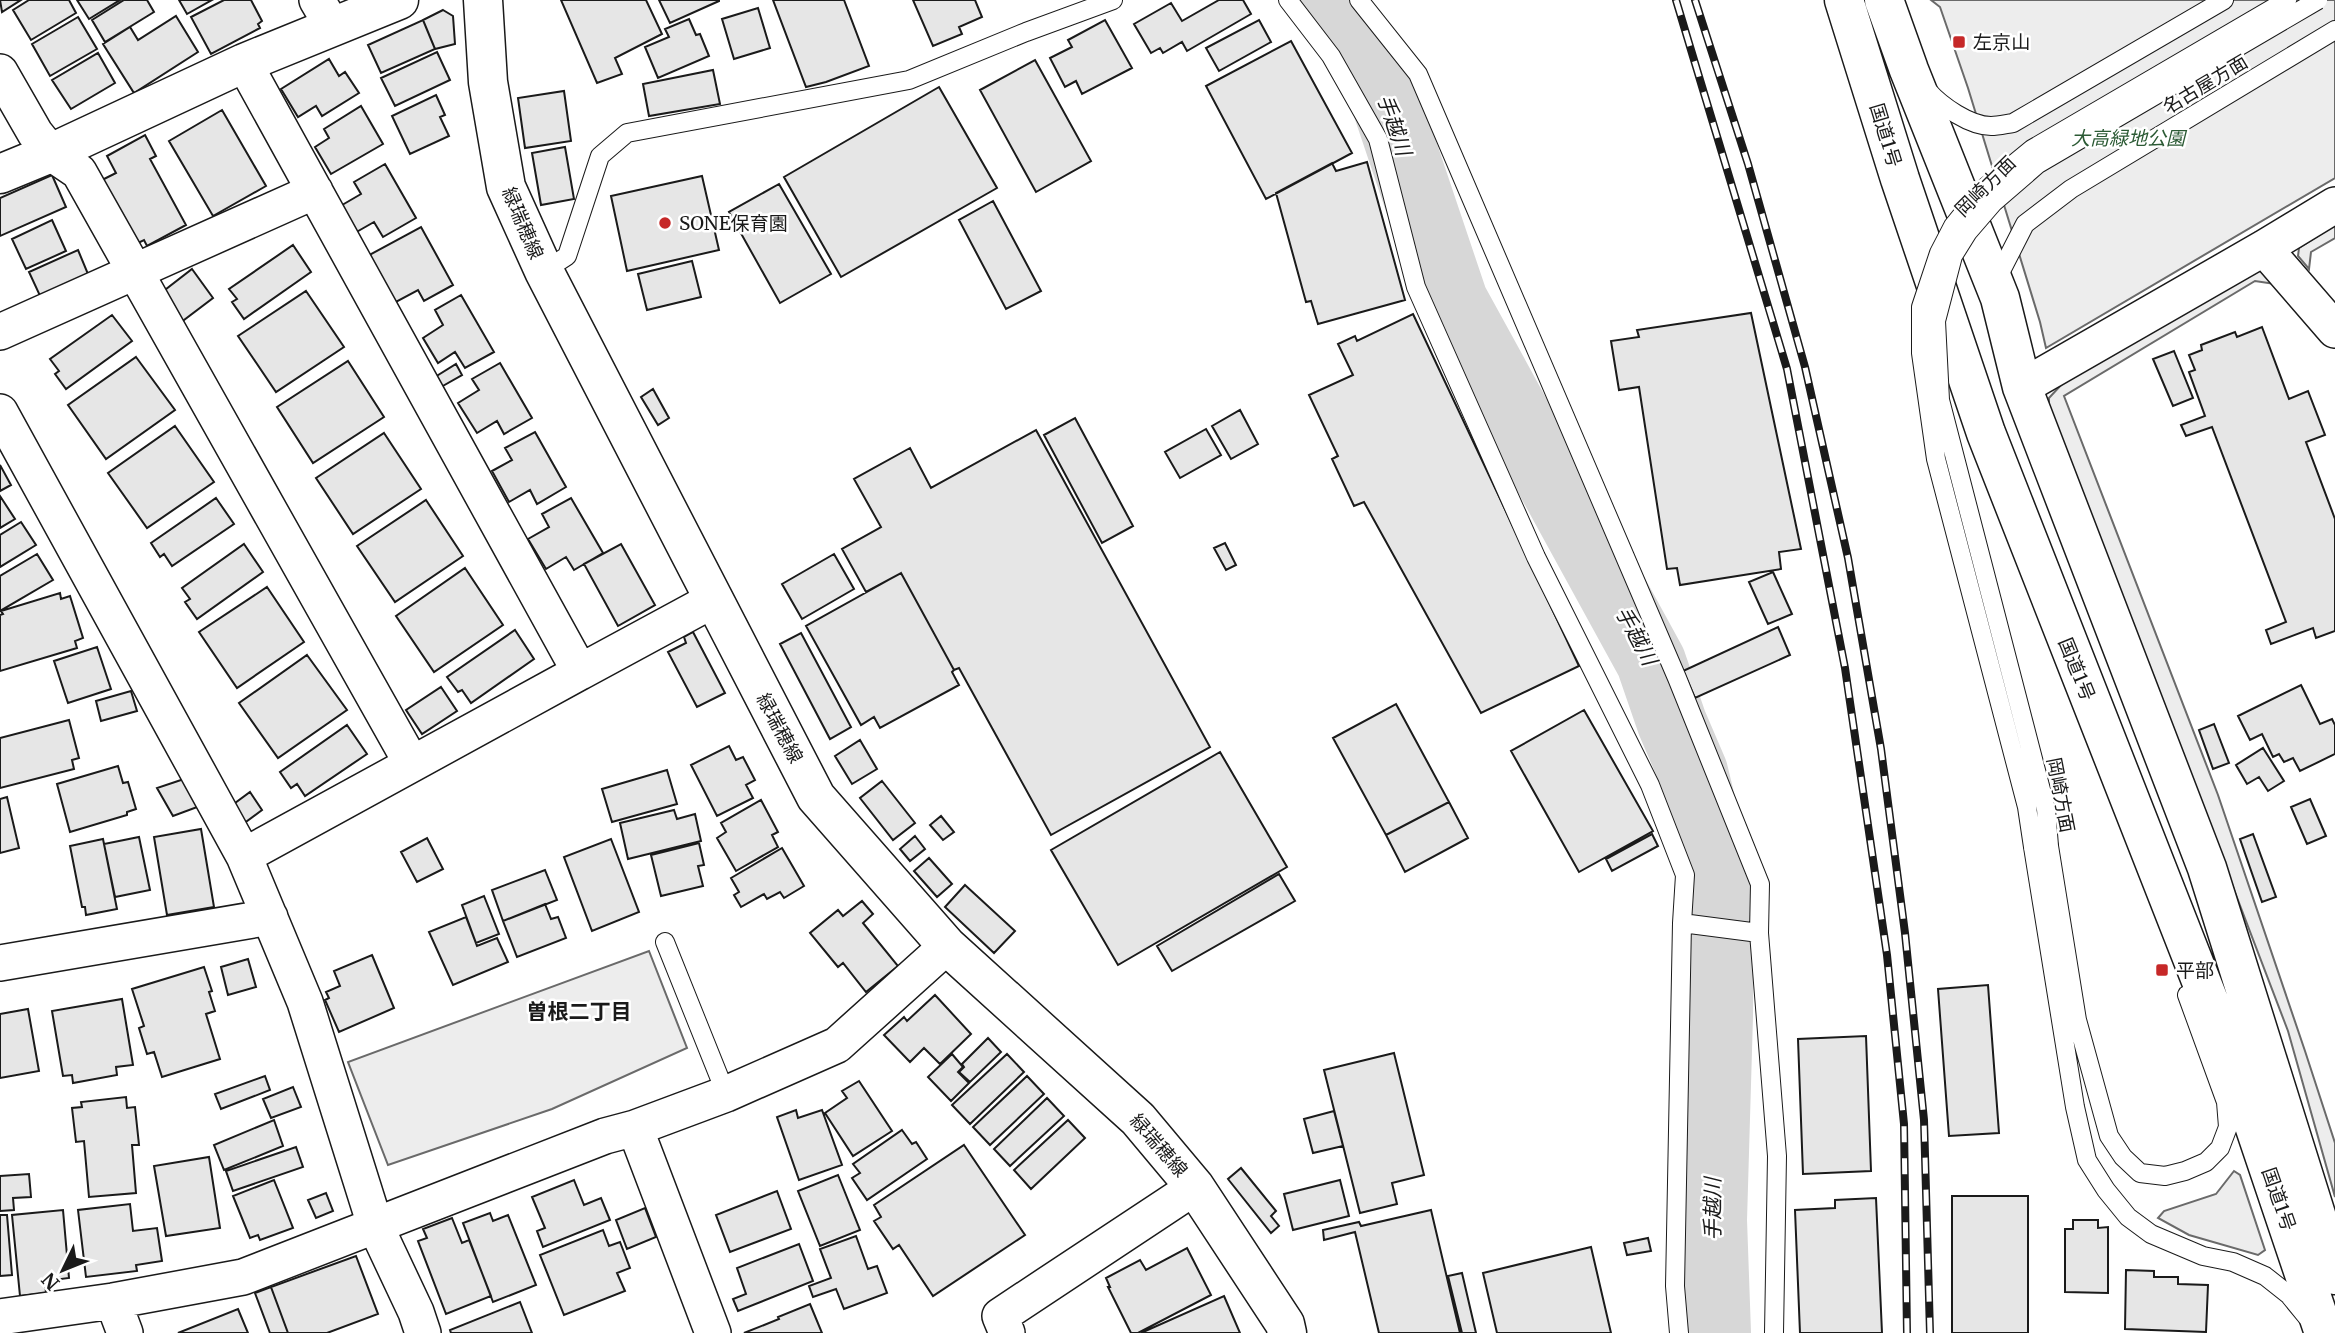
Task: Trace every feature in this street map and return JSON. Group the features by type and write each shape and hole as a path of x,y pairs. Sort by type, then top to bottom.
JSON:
{"main road":[{"path":"0,174 244,63 325,13 399,0"},
{"name":"緑瑞穂線","path":"483,0 488,82 506,187 544,271 816,797 947,946 1138,1119 1195,1187 1285,1324 1287,1333"},
{"name":"国道1号","path":"1844,0 1900,179 1986,433 2231,1057 2322,1333"},
{"name":"国道1号","path":"1884,0 2000,298 2022,387 2207,867 2335,1275"}],"street":[{"path":"244,63 580,672"},
{"path":"0,72 35,133 51,153 79,172 412,764"},
{"path":"0,332 315,191"},
{"path":"2022,387 2335,205"},
{"path":"2264,248 2335,330"},
{"path":"0,412 244,856 305,1002 375,1225 416,1312 423,1333"},
{"path":"244,856 713,600"},
{"path":"0,963 270,918"},
{"path":"0,1317 119,1317 243,1277 606,1136 726,1094 837,1045 947,946"},
{"path":"635,1128 713,1333"},
{"path":"1007,1333 1000,1316 1195,1187"}],"lane":[{"path":"544,271 567,256 600,156 627,133 909,80 1113,0"},
{"path":"1288,0 1332,56 1378,139 1416,287 1536,557 1650,785 1685,875 1687,923 1675,1286 1679,1333"},
{"path":"1359,0 1418,74 1672,665 1760,884 1752,932 1777,1156 1774,1333"},
{"path":"1909,70 1939,104 1964,118 1988,126 2013,123 2224,0"},
{"path":"2287,0 2032,149 1982,190 1953,226 1939,253 1921,307 1921,353 1936,459 2027,807 2041,847 2075,1107 2087,1160 2128,1217 2151,1234 2203,1256 2232,1262 2266,1276 2289,1294 2322,1333"},
{"name":"岡崎方面","path":"2179,974 2226,1102 2228,1127 2220,1147 2206,1162 2165,1176 2140,1173 2123,1157 2109,1136 2077,1020 2041,847 2046,809 1940,400 1936,321 1953,256 1968,232 1993,203 2038,164 2318,0"},
{"name":"名古屋方面","path":"2000,298 2001,271 2025,224 2071,189 2335,30"},
{"path":"2070,650 2111,778 2118,809 2165,936"},
{"path":"1687,923 1752,932"},
{"path":"665,942 726,1094"}],"shaded area":[{"name":"大高緑地公園","path":"1931,0 2335,0 2335,178 2046,348 1968,88 1940,7"},
{"path":"2335,225 2335,238 2311,252 2309,269 2298,256 2299,248"},
{"path":"2258,271 2275,284 2255,281 2064,396 2218,795 2305,1051 2335,1143 2335,1197 2288,1031 2049,406 2049,398 2062,384"},
{"path":"649,951 687,1048 552,1109 388,1165 348,1062"},
{"path":"2234,1171 2240,1175 2265,1250 2258,1255 2189,1235 2158,1218 2164,1211 2216,1194"}],"building":[{"path":"0,0 21,0 2,12"},
{"path":"29,0 69,0 76,13 31,40 13,10"},
{"path":"77,0 120,0 89,19"},
{"path":"124,0 147,0 154,12 105,42 92,20"},
{"path":"179,0 212,0 187,14"},
{"path":"224,0 251,0 262,21 258,24 260,28 211,54 191,17"},
{"path":"561,0 646,0 662,34 615,58 622,74 597,83"},
{"path":"659,0 719,0 719,1 670,23"},
{"path":"773,0 844,0 869,66 806,87"},
{"path":"913,0 975,0 982,17 959,27 962,34 933,46"},
{"path":"1219,0 1243,0 1251,14 1187,51 1182,42 1163,53 1160,48 1151,53 1134,24 1171,3 1182,21"},
{"path":"758,8 770,48 734,59 722,19"},
{"path":"443,10 453,16 455,44 435,49 423,20"},
{"path":"176,16 198,52 134,93 103,44 130,27 138,40"},
{"path":"78,17 97,49 50,76 32,44"},
{"path":"689,19 696,35 700,34 709,56 658,78 645,47 669,37 665,29"},
{"path":"423,20 435,49 381,73 368,45"},
{"path":"1105,20 1132,68 1082,94 1076,81 1065,87 1050,58 1072,47 1068,40"},
{"path":"1259,20 1271,42 1219,71 1206,48"},
{"path":"1291,41 1352,153 1266,199 1206,86"},
{"path":"437,52 450,80 395,106 381,78"},
{"path":"98,53 115,83 71,109 52,80"},
{"path":"329,59 339,76 345,72 359,93 322,116 316,106 298,117 281,89"},
{"path":"1035,60 1091,161 1036,192 980,90"},
{"path":"713,70 720,104 649,116 643,84"},
{"path":"939,87 997,188 841,277 784,177"},
{"path":"564,91 571,141 525,148 518,98"},
{"path":"436,95 445,115 440,117 449,136 410,154 392,116"},
{"path":"361,106 383,144 331,174 315,147 329,138 324,129"},
{"path":"222,110 266,186 213,216 169,141"},
{"path":"145,135 156,156 150,159 186,225 147,246 144,240 134,245 100,181 116,173 107,156"},
{"path":"565,147 574,199 541,205 532,153"},
{"path":"1367,162 1405,300 1318,324 1311,301 1306,302 1276,193 1332,163 1336,171"},
{"path":"385,164 416,218 383,237 374,222 353,234 337,208 361,194 354,182"},
{"path":"52,175 66,207 0,236 0,198"},
{"name":"SONE保育園","path":"702,176 719,250 627,271 611,196"},
{"path":"779,184 831,274 780,303 729,212"},
{"path":"993,201 1041,291 1006,309 959,220"},
{"path":"52,220 66,251 26,269 12,239"},
{"path":"421,227 453,285 424,301 418,290 394,303 362,259"},
{"path":"293,245 311,272 244,319 232,302 237,299 229,289"},
{"path":"78,250 88,274 41,298 29,272"},
{"path":"692,261 701,297 647,310 638,274"},
{"path":"192,269 213,298 180,323 161,293"},
{"path":"306,291 344,347 276,392 238,336"},
{"path":"461,295 494,352 465,368 455,352 438,363 423,338 443,325 435,310"},
{"path":"1751,313 1801,549 1779,552 1781,569 1680,585 1677,568 1667,569 1639,387 1619,390 1611,341 1639,337 1637,330"},
{"path":"1413,314 1579,666 1481,713 1364,502 1354,506 1332,459 1338,456 1309,395 1353,375 1338,344 1355,336 1357,341"},
{"path":"112,315 132,341 66,389 55,374 59,371 50,359"},
{"path":"2262,327 2289,399 2308,391 2325,435 2306,442 2335,519 2335,631 2316,638 2313,628 2271,644 2266,630 2286,622 2212,427 2186,436 2181,425 2205,416 2189,372 2195,370 2189,355 2202,350 2201,345 2235,332 2237,337"},
{"path":"2174,351 2193,398 2173,406 2153,359"},
{"path":"136,357 175,410 106,459 68,405"},
{"path":"348,361 384,417 313,463 277,407"},
{"path":"500,363 532,418 504,434 497,421 477,433 458,403 479,390 472,379"},
{"path":"456,364 462,375 441,387 435,377"},
{"path":"653,389 669,418 658,425 641,397"},
{"path":"1240,410 1258,444 1231,459 1212,426"},
{"path":"1075,418 1133,526 1102,543 1044,435"},
{"path":"175,426 214,482 147,528 108,473"},
{"path":"1206,429 1221,455 1180,478 1165,452"},
{"path":"1036,430 1210,747 1051,835 959,668 954,670 901,573 866,592 842,549 881,527 854,479 910,448 931,488"},
{"path":"535,432 566,487 537,504 530,490 509,502 492,471 512,460 505,448"},
{"path":"384,433 421,489 353,534 316,478"},
{"path":"0,465 11,485 0,491"},
{"path":"0,496 15,519 0,528"},
{"path":"216,498 234,524 172,566 164,554 160,557 151,543"},
{"path":"571,498 603,553 574,570 566,557 546,569 528,539 549,527 542,514"},
{"path":"426,500 463,556 395,602 357,546"},
{"path":"21,522 36,545 0,567 0,535"},
{"path":"1225,543 1236,565 1226,570 1214,548"},
{"path":"244,544 263,572 197,619 185,602 190,599 182,588"},
{"path":"621,544 655,605 618,626 584,564"},
{"path":"37,554 53,580 0,611 0,576"},
{"path":"834,554 854,589 802,619 782,584"},
{"path":"465,568 503,625 434,672 396,616"},
{"path":"1773,572 1792,614 1768,624 1749,582"},
{"path":"901,573 954,670 952,672 959,685 880,728 874,717 861,725 806,626"},
{"path":"267,587 304,642 237,688 199,632"},
{"path":"60,593 61,599 70,596 83,638 75,641 77,648 0,671 1,611"},
{"path":"1778,627 1790,655 1695,698 1683,671"},
{"path":"515,630 534,659 471,703 462,690 458,692 447,677"},
{"path":"693,632 725,693 697,707 668,652 686,643 684,637"},
{"path":"801,633 851,727 830,739 780,644"},
{"path":"97,647 111,689 68,703 54,661"},
{"path":"307,655 347,710 278,758 239,703"},
{"path":"2301,685 2320,724 2332,719 2335,725 2335,754 2300,771 2293,758 2284,762 2279,754 2273,757 2262,734 2250,740 2238,716"},
{"path":"441,687 457,711 422,734 406,710"},
{"path":"131,691 137,711 101,721 96,701"},
{"path":"1396,704 1449,802 1386,835 1333,738"},
{"path":"1584,710 1653,831 1579,872 1511,751"},
{"path":"69,720 79,758 72,760 74,769 0,788 0,738"},
{"path":"2214,724 2229,763 2213,769 2199,730"},
{"path":"347,725 367,754 305,796 297,784 291,788 280,772"},
{"path":"860,740 877,769 852,784 835,756"},
{"path":"729,746 736,760 743,757 755,780 746,785 753,798 717,816 691,765"},
{"path":"2263,748 2284,781 2268,791 2259,777 2247,784 2236,765"},
{"path":"1220,752 1287,867 1118,965 1051,850"},
{"path":"118,766 123,783 128,782 136,809 127,812 127,815 70,832 57,784"},
{"path":"667,770 677,804 612,822 602,789"},
{"path":"184,779 200,806 173,816 157,788"},
{"path":"882,781 915,823 893,840 860,798"},
{"path":"250,792 262,810 243,824 231,806"},
{"path":"7,797 19,848 0,853 0,799"},
{"path":"2310,799 2326,836 2307,844 2291,807"},
{"path":"761,800 778,832 772,835 778,847 736,871 717,838 726,832 721,823"},
{"path":"1449,802 1468,838 1405,872 1386,835"},
{"path":"674,810 677,819 695,814 701,841 628,859 620,823"},
{"path":"941,816 954,832 943,840 930,825"},
{"path":"201,829 214,907 167,915 154,837"},
{"path":"1652,834 1658,846 1612,871 1606,859"},
{"path":"2253,834 2276,897 2262,902 2240,839"},
{"path":"915,836 925,849 910,861 900,849"},
{"path":"139,837 150,890 115,897 104,844"},
{"path":"427,838 443,869 417,882 401,852"},
{"path":"103,839 117,909 86,915 70,846"},
{"path":"611,839 639,912 592,931 564,857"},
{"path":"699,843 704,865 698,866 703,886 661,896 651,855"},
{"path":"782,848 804,886 784,898 780,892 767,899 764,894 741,907 734,895 739,892 731,878"},
{"path":"929,858 952,884 937,897 914,871"},
{"path":"545,870 557,900 503,921 492,890"},
{"path":"1279,874 1295,901 1172,971 1157,946"},
{"path":"965,885 1015,931 994,953 945,907"},
{"path":"484,896 499,934 476,943 462,905"},
{"path":"862,901 873,914 863,923 898,966 866,992 843,963 838,967 810,933 838,910 843,916"},
{"path":"545,904 551,919 558,917 566,938 517,957 503,921"},
{"path":"466,917 477,946 497,938 508,962 453,985 429,932"},
{"path":"372,955 394,1008 339,1032 325,1000 329,998 326,992 340,986 334,971"},
{"path":"248,959 256,987 228,995 221,967"},
{"path":"204,967 215,1011 206,1014 220,1059 162,1077 154,1052 147,1054 139,1028 144,1026 132,989"},
{"path":"1988,985 1999,1133 1949,1136 1938,989"},
{"path":"935,995 971,1034 940,1064 924,1048 910,1062 884,1035 904,1017 907,1021"},
{"path":"122,999 133,1065 116,1067 117,1075 73,1083 72,1075 63,1076 52,1011"},
{"path":"28,1009 39,1071 0,1078 0,1014"},
{"path":"1866,1036 1871,1171 1803,1174 1798,1039"},
{"path":"988,1038 1001,1052 970,1082 959,1072 964,1067 962,1064"},
{"path":"1394,1053 1424,1175 1392,1183 1397,1204 1360,1213 1324,1070"},
{"path":"952,1054 963,1067 958,1072 969,1083 951,1101 928,1077"},
{"path":"1007,1054 1024,1072 970,1124 952,1105"},
{"path":"265,1076 270,1090 221,1109 215,1094"},
{"path":"1027,1076 1044,1094 990,1145 973,1127"},
{"path":"859,1081 892,1131 853,1156 825,1113 847,1098 842,1091"},
{"path":"293,1087 301,1107 271,1118 263,1099"},
{"path":"126,1097 127,1108 135,1107 139,1145 132,1145 136,1193 89,1197 84,1141 76,1142 72,1108 82,1107 81,1102"},
{"path":"1047,1098 1064,1116 1010,1166 994,1149"},
{"path":"796,1110 798,1118 822,1110 842,1165 799,1180 777,1117"},
{"path":"1334,1111 1343,1146 1313,1153 1304,1119"},
{"path":"274,1120 283,1146 224,1170 214,1145"},
{"path":"1068,1120 1085,1138 1031,1189 1014,1170"},
{"path":"902,1130 912,1144 916,1142 927,1159 867,1200 852,1178 860,1173 853,1164"},
{"path":"964,1145 1025,1235 933,1296 899,1245 893,1249 874,1221 881,1217 874,1205"},
{"path":"296,1147 303,1167 233,1191 226,1171"},
{"path":"209,1157 220,1228 166,1236 154,1166"},
{"path":"1241,1168 1276,1211 1271,1216 1279,1226 1271,1233 1228,1179"},
{"path":"29,1174 31,1197 13,1198 14,1210 0,1211 0,1176"},
{"path":"838,1175 860,1230 820,1246 798,1191"},
{"path":"274,1180 293,1228 260,1240 258,1235 250,1238 233,1196"},
{"path":"574,1180 584,1205 601,1198 610,1220 543,1247 537,1231 545,1228 532,1197"},
{"path":"1340,1180 1349,1216 1293,1230 1284,1194"},
{"path":"777,1191 791,1229 730,1252 716,1215"},
{"path":"326,1193 333,1211 316,1218 308,1200"},
{"path":"1952,1196 2028,1196 2028,1333 1952,1333"},
{"path":"1876,1198 1882,1333 1800,1333 1795,1210 1835,1208 1835,1200"},
{"path":"130,1204 133,1231 157,1228 162,1261 136,1265 137,1271 86,1277 78,1210"},
{"path":"645,1208 656,1237 627,1249 616,1220"},
{"path":"63,1210 69,1278 45,1281 46,1293 20,1296 12,1215"},
{"path":"1431,1210 1460,1333 1379,1333 1355,1232 1324,1240 1323,1230 1359,1222 1361,1226"},
{"path":"490,1213 493,1221 508,1215 536,1285 493,1302 463,1223"},
{"path":"0,1215 7,1215 12,1275 0,1276"},
{"path":"452,1218 462,1243 469,1240 491,1296 446,1314 418,1241 427,1238 423,1229"},
{"path":"2073,1220 2098,1220 2098,1228 2108,1227 2108,1293 2065,1292 2065,1229 2073,1229"},
{"path":"603,1230 609,1246 620,1242 630,1268 617,1273 625,1291 564,1315 540,1255"},
{"path":"856,1236 868,1269 877,1266 887,1293 844,1309 836,1289 813,1297 809,1286 831,1278 820,1249"},
{"path":"1648,1238 1651,1251 1627,1255 1624,1243"},
{"path":"799,1244 813,1281 738,1311 733,1299 746,1294 737,1268"},
{"path":"1591,1247 1611,1333 1497,1333 1483,1273"},
{"path":"1187,1248 1211,1295 1138,1333 1131,1333 1106,1278 1140,1260 1146,1270"},
{"path":"356,1256 378,1314 327,1333 288,1333 271,1287"},
{"path":"2126,1270 2154,1271 2154,1277 2178,1277 2178,1284 2208,1285 2206,1332 2125,1329"},
{"path":"1462,1273 1476,1333 1462,1333 1448,1276"},
{"path":"271,1287 288,1333 270,1333 255,1293"},
{"path":"1224,1296 1240,1333 1141,1333"},
{"path":"520,1302 532,1333 451,1333 450,1330"},
{"path":"810,1304 822,1333 744,1333 779,1319 778,1317"},
{"path":"238,1309 248,1333 178,1333"}],"waterway":[{"name":"手越川","path":"1323,0 1379,81 1453,301 1651,662 1672,723 1693,772 1719,879 1712,1220 1716,1333"}],"railway":[{"path":"1676,0 1787,369 1845,668 1887,955 1904,1124 1907,1333"},
{"path":"1695,0 1748,164 1805,367 1848,558 1881,749 1905,933 1924,1120 1930,1333"}],"place":[{"name":"左京山","path":"1959,42"},
{"name":"SONE保育園","path":"665,223"},
{"name":"平部","path":"2162,970"}],"district":[{"name":"曽根二丁目","path":"579,1012"}]}
